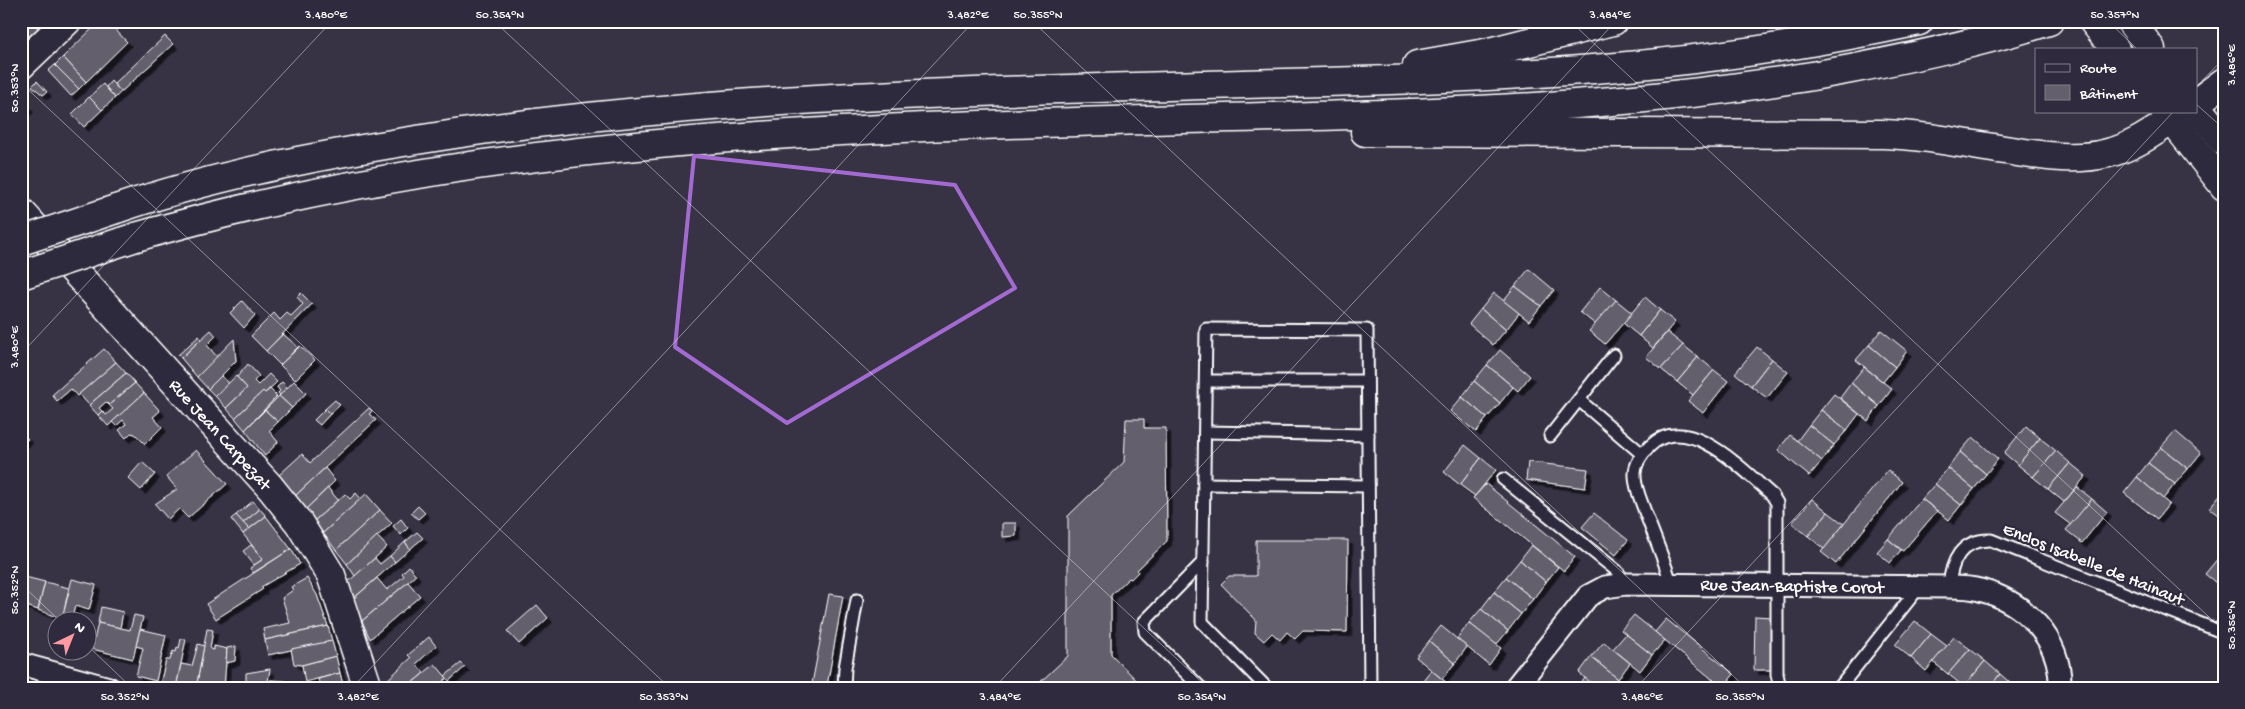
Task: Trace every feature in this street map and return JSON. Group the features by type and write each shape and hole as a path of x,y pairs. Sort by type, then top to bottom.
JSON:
{"main road":[{"path":"21,65 67,21"},
{"path":"1342,82 1423,63 1485,53 1613,21"},
{"path":"21,241 116,209 224,179 346,152 433,137 602,115 770,101 907,94 1342,82 1482,76 1648,64 1794,45 1919,21"},
{"path":"2093,21 2114,48"},
{"path":"2130,21 2150,48"},
{"path":"21,275 77,255 209,216 337,187 423,172 559,154 716,139 866,129 1424,113 1579,104 1693,93 1796,79 1943,51 2038,25"},
{"path":"2198,102 2224,82"},
{"path":"2198,107 2224,141"},
{"path":"1237,118 1341,132 1891,134 2055,157 2108,154 2138,141 2174,114 2224,186"},
{"name":"Rue Jean Carpezat","path":"21,212 264,480 299,523 331,575 368,688"}],"street":[{"name":"Rue Jean-Baptiste Corot","path":"1515,688 1588,596 1605,587 1626,584 1970,588 2011,602 2028,614 2042,630 2053,649 2059,671 2060,688"},
{"path":"21,664 109,688"}],"lane":[{"path":"1267,688 1202,622 1206,329 1367,330 1370,688"},
{"path":"1550,436 1614,355"},
{"path":"1206,381 1367,381"},
{"path":"1579,400 1642,454"},
{"path":"1205,432 1368,435"},
{"path":"1671,584 1636,482 1636,465 1642,454 1658,440 1666,436 1675,435 1696,438 1718,450 1772,495 1778,511 1776,585 1777,674 1780,688"},
{"path":"1503,479 1617,571 1626,584"},
{"path":"1204,484 1368,486"},
{"name":"Enclos Isabelle de Hainaut","path":"1949,587 1950,570 1960,552 1970,543 1990,540 2224,633"},
{"path":"1201,688 1145,632 1144,622 1203,562"},
{"path":"1838,688 1920,586"},
{"path":"844,688 845,668 857,600"}],"highlighted area":[{"path":"694,156 955,185 1015,288 787,423 675,347"}],"building":[{"path":"21,21 32,21 38,28 21,44"},
{"path":"32,21 45,21 38,28"},
{"path":"98,23 104,30 110,24 127,42 86,82 63,57"},
{"path":"165,36 173,44 121,92 114,84"},
{"path":"63,57 86,82 79,89 55,65"},
{"path":"55,65 79,89 71,96 48,71"},
{"path":"37,81 47,92 43,95 32,86"},
{"path":"111,81 121,92 115,98 106,87"},
{"path":"103,84 115,98 102,110 89,97"},
{"path":"89,97 102,110 84,127 72,114"},
{"path":"21,100 29,108 21,115"},
{"path":"1529,269 1554,290 1541,306 1515,286"},
{"path":"1515,286 1541,306 1529,321 1503,301"},
{"path":"1600,287 1616,300 1596,325 1580,312"},
{"path":"301,293 312,304 266,351 251,336 274,313 280,320 287,313 291,316 303,304 297,297"},
{"path":"1494,293 1519,313 1506,330 1481,309"},
{"path":"1645,297 1660,310 1639,336 1623,323"},
{"path":"1616,300 1632,313 1605,344 1589,331"},
{"path":"242,301 255,315 244,328 230,313"},
{"path":"1481,309 1506,330 1493,345 1469,324"},
{"path":"1660,310 1675,322 1653,348 1639,336"},
{"path":"211,330 216,336 207,345 218,358 197,377 181,358"},
{"path":"1881,330 1907,351 1895,367 1869,345"},
{"path":"1667,332 1683,345 1661,369 1646,357"},
{"path":"283,334 298,347 280,365 266,351"},
{"path":"199,336 201,339 181,358 178,355"},
{"path":"234,339 236,361 208,389 197,377"},
{"path":"1683,345 1698,357 1677,382 1661,369"},
{"path":"1869,345 1895,367 1883,382 1856,360"},
{"path":"300,346 315,360 295,380 280,365"},
{"path":"1757,347 1772,359 1751,386 1735,373"},
{"path":"104,349 116,362 77,396 71,389 57,401 52,395"},
{"path":"1500,350 1530,376 1518,391 1487,365"},
{"path":"1698,357 1714,370 1693,395 1677,382"},
{"path":"1772,359 1788,372 1767,398 1751,386"},
{"path":"116,362 126,373 89,405 79,394"},
{"path":"248,364 259,376 254,381 258,385 269,374 277,382 265,393 263,391 235,418 226,408 247,388 237,377"},
{"path":"1487,365 1513,387 1500,403 1474,381"},
{"path":"1864,367 1892,389 1879,406 1851,383"},
{"path":"1714,370 1728,381 1703,413 1688,401"},
{"path":"126,373 135,383 109,405 106,402 99,408 102,411 98,415 89,405"},
{"path":"221,376 229,383 215,396 208,389"},
{"path":"236,376 247,388 226,408 215,396"},
{"path":"294,381 306,393 292,408 279,396"},
{"path":"1474,381 1500,403 1487,418 1462,397"},
{"path":"282,382 287,387 280,395 277,387"},
{"path":"135,383 144,393 108,426 98,415 102,411 106,415 113,409 109,405"},
{"path":"1851,383 1879,406 1868,421 1840,398"},
{"path":"270,389 277,396 245,430 235,418 263,391 265,393"},
{"path":"144,393 160,411 153,417 162,427 145,444 135,434 131,433 126,438 119,430 126,424 123,420 116,426 112,422"},
{"path":"1834,394 1859,414 1847,430 1821,410"},
{"path":"279,396 292,408 278,422 265,410"},
{"path":"1462,397 1487,418 1476,432 1450,411"},
{"path":"335,400 340,405 330,414 325,409"},
{"path":"369,408 372,411 369,414 376,420 295,496 279,475 302,454 310,463"},
{"path":"325,409 330,414 320,425 314,420"},
{"path":"265,410 278,422 269,431 278,442 265,456 245,430"},
{"path":"1821,410 1847,430 1834,445 1809,425"},
{"path":"1126,419 1144,419 1144,428 1166,428 1167,541 1137,570 1138,572 1131,579 1129,578 1111,595 1111,654 1144,688 1038,688 1036,686 1068,656 1068,516 1124,462"},
{"path":"1809,425 1834,445 1822,461 1797,441"},
{"path":"2026,426 2040,438 2018,465 2004,453"},
{"path":"2175,431 2201,453 2188,469 2161,447"},
{"path":"21,432 28,439 21,445"},
{"path":"1790,435 1822,461 1809,476 1778,450"},
{"path":"1973,437 1998,459 1986,474 1960,452"},
{"path":"2040,438 2056,451 2033,477 2018,465"},
{"path":"1465,445 1481,458 1460,485 1444,472"},
{"path":"2161,447 2188,469 2175,484 2148,463"},
{"path":"196,450 227,484 188,518 179,509 168,519 155,504 177,489 166,476"},
{"path":"2056,451 2070,463 2048,489 2033,477"},
{"path":"1960,452 1986,474 1974,489 1948,468"},
{"path":"1481,458 1496,470 1475,496 1460,485"},
{"path":"142,462 155,474 141,490 128,478"},
{"path":"1528,462 1588,469 1585,488 1526,480"},
{"path":"2070,463 2086,476 2064,502 2048,489"},
{"path":"2148,463 2175,484 2163,499 2137,477"},
{"path":"325,468 335,481 305,510 295,496"},
{"path":"1948,468 1974,489 1961,505 1935,484"},
{"path":"1888,470 1902,482 1836,564 1821,552"},
{"path":"2137,477 2169,504 2157,519 2124,493"},
{"path":"1486,484 1575,557 1564,571 1473,498"},
{"path":"1935,484 1961,505 1949,520 1922,499"},
{"path":"2077,487 2092,499 2071,525 2055,513"},
{"path":"328,488 338,500 314,521 305,510"},
{"path":"2224,490 2224,520 2209,508"},
{"path":"356,493 361,499 323,533 314,521 345,494 350,499"},
{"path":"366,494 380,510 336,550 323,533"},
{"path":"1812,499 1828,512 1808,536 1792,523"},
{"path":"1922,499 1937,511 1903,551 1888,539"},
{"path":"2092,499 2107,512 2082,543 2066,530"},
{"path":"253,501 260,509 243,523 236,515"},
{"path":"418,506 425,513 418,519 411,513"},
{"path":"260,509 266,516 249,529 243,523"},
{"path":"380,510 392,523 347,564 336,550"},
{"path":"1828,512 1844,524 1824,549 1808,536"},
{"path":"1594,513 1628,540 1616,555 1582,527"},
{"path":"236,515 249,529 243,534 231,519"},
{"path":"266,516 291,549 253,573 250,568 263,559 243,534"},
{"path":"401,519 408,528 401,535 393,526"},
{"path":"1002,523 1016,523 1016,536 1002,537"},
{"path":"417,532 423,538 410,549 405,542"},
{"path":"377,536 387,547 355,576 347,564"},
{"path":"1888,539 1901,550 1890,563 1877,552"},
{"path":"1256,540 1348,540 1347,632 1303,631 1295,639 1287,632 1280,640 1272,633 1264,641 1255,633 1256,620 1221,584 1229,576 1256,576"},
{"path":"405,542 410,549 395,562 390,556"},
{"path":"251,545 263,559 254,565 243,551"},
{"path":"1531,545 1558,567 1546,582 1520,560"},
{"path":"291,549 300,564 261,587 263,589 216,619 206,604"},
{"path":"2224,551 2224,584 2221,587 2205,574"},
{"path":"390,556 395,562 354,598 348,582 375,558 380,564"},
{"path":"1520,560 1546,582 1533,599 1506,577"},
{"path":"409,566 416,575 362,621 352,600 377,578 387,590 404,576 402,573"},
{"path":"21,576 45,582 38,610 24,605 21,608"},
{"path":"1506,577 1533,599 1521,614 1494,592"},
{"path":"307,578 317,595 328,626 265,640 263,629 290,623 282,598 293,590 291,587"},
{"path":"72,579 96,585 89,610 75,606 73,612 64,612"},
{"path":"45,582 69,588 64,612 48,612 48,614 38,610"},
{"path":"408,582 420,596 370,639 362,621"},
{"path":"1494,592 1521,614 1508,631 1481,609"},
{"path":"829,594 843,596 827,686 812,684"},
{"path":"537,605 548,618 519,644 507,631"},
{"path":"101,607 123,612 120,628 98,623"},
{"path":"1481,609 1508,631 1496,645 1469,623"},
{"path":"134,615 143,617 133,659 98,650 98,623 130,630"},
{"path":"1634,615 1665,640 1652,655 1621,630"},
{"path":"1755,616 1772,617 1772,670 1754,670"},
{"path":"1666,619 1734,674 1723,688 1655,632"},
{"path":"1915,621 1931,634 1911,658 1895,645"},
{"path":"1469,623 1501,648 1489,665 1457,639"},
{"path":"328,626 332,641 268,655 265,640"},
{"path":"1441,626 1467,647 1455,663 1429,641"},
{"path":"140,629 166,635 156,681 136,676 143,648 136,646"},
{"path":"207,629 213,630 210,649 214,650 214,646 227,649 224,688 196,688"},
{"path":"1626,634 1652,655 1640,671 1613,649"},
{"path":"1931,634 1947,646 1926,671 1911,658"},
{"path":"429,637 436,646 416,664 424,673 406,688 389,688 386,681 411,658 408,655"},
{"path":"1954,637 1970,649 1948,674 1933,662"},
{"path":"181,639 186,639 176,688 159,688 166,660 170,660 173,651 176,652 177,647 179,648"},
{"path":"332,641 336,656 302,665 294,664 291,649"},
{"path":"1429,641 1455,663 1442,679 1416,657"},
{"path":"1604,642 1630,663 1618,679 1591,657"},
{"path":"198,644 204,646 196,688 176,688 181,664 192,666"},
{"path":"236,646 235,661 226,663 227,648"},
{"path":"1970,649 1985,661 1964,687 1948,674"},
{"path":"336,656 340,673 305,682 302,665"},
{"path":"1591,657 1618,679 1610,688 1597,688 1579,673"},
{"path":"1985,661 2000,674 1989,688 1965,688 1964,687"},
{"path":"461,663 465,667 449,681 445,676"},
{"path":"435,664 447,678 435,688 406,688"},
{"path":"270,669 267,688 246,686 246,673"},
{"path":"1431,670 1453,688 1423,688 1419,685"},
{"path":"340,673 344,688 321,688 318,679"},
{"path":"2000,674 2015,687 1989,688"},
{"path":"1585,678 1597,688 1578,688"},
{"path":"1713,679 1717,683 1723,688 1706,688"},
{"path":"270,680 285,681 284,688 267,688"},
{"path":"812,684 827,686 827,688 811,688"}]}
